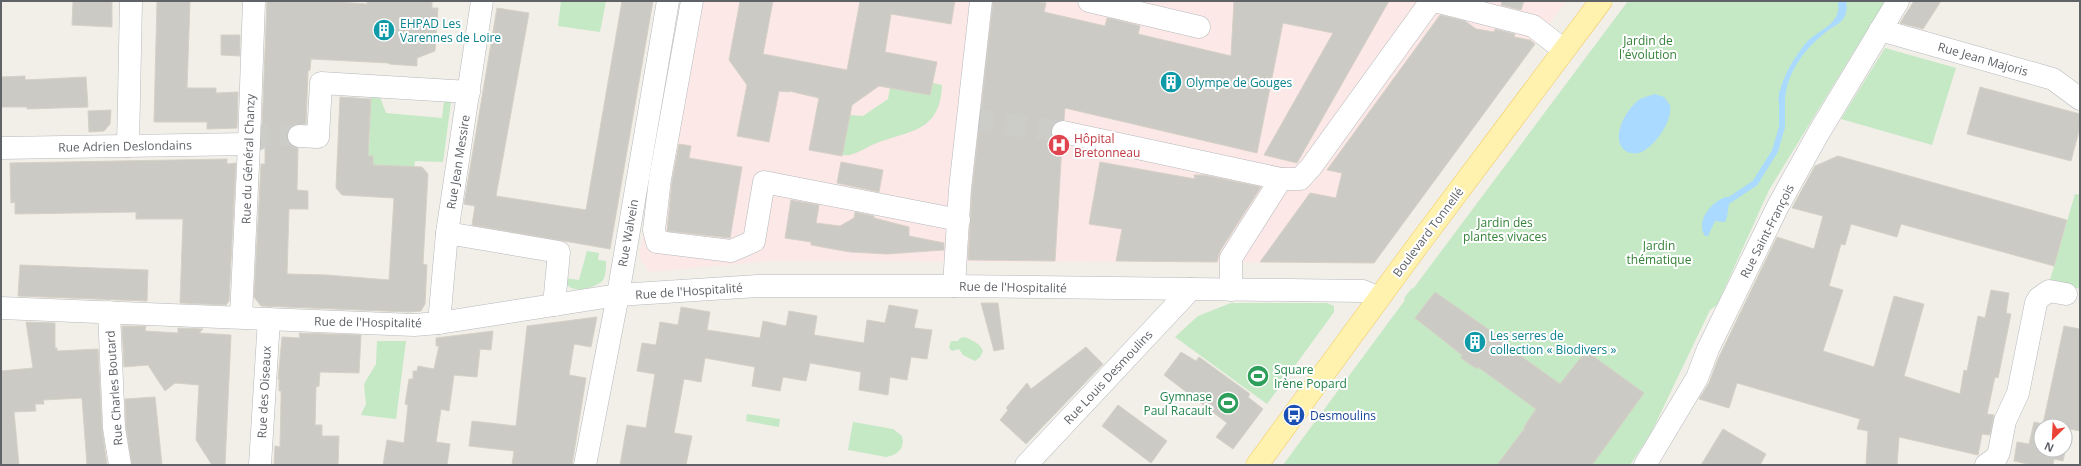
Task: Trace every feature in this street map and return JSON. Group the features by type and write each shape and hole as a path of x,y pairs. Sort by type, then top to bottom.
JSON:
{"main road":[{"name":"Boulevard Tonnellé","path":"1257,465 1379,298 1601,1"}],"street":[{"path":"128,146 131,1"},
{"name":"Rue du Général Chanzy","path":"241,317 254,1"},
{"name":"Rue Jean Messire","path":"439,323 447,233 482,1"},
{"name":"Rue Walvein","path":"585,465 618,295 668,1"},
{"path":"692,1 660,179 654,230 657,242 731,251 754,241 764,182 959,220"},
{"path":"954,286 959,220 982,1"},
{"path":"1089,1 1198,27"},
{"path":"1063,132 1281,179 1300,179 1311,167 1431,1"},
{"path":"1435,1 1533,26 1564,50"},
{"name":"Rue Saint-François","path":"1645,465 1697,378 1708,349 1778,206 1818,134 1898,1"},
{"name":"Rue Jean Majoris","path":"1880,30 2053,79 2080,99"},
{"path":"299,136 318,137 321,83 468,92"},
{"name":"Rue Adrien Deslondains","path":"1,148 249,144"},
{"path":"1231,290 1231,258 1281,179"},
{"path":"447,233 559,252 554,305"},
{"name":"Rue de l'Hospitalité","path":"1,308 414,325 439,323 618,295 758,286 954,286 1363,291 1379,298"},
{"name":"Rue Louis Desmoulins","path":"1026,465 1191,289"},
{"path":"1986,465 1996,458 1999,452 2005,421 2018,393 2036,303 2039,298 2049,291 2066,294"},
{"name":"Rue Charles Boutard","path":"108,312 114,428 120,465"},
{"name":"Rue des Oiseaux","path":"260,465 269,319"}],"shaded area":[{"name":"Hôpital Bretonneau","path":"684,1 1566,1 1374,263 770,261 650,272 639,258"}],"green space":[{"path":"561,1 606,1 600,32 558,26"},
{"path":"1628,1 1885,1 1769,190 1717,305 1710,310 1651,433 1630,465 1283,465 1405,300 1404,298 1412,288 1413,289"},
{"path":"1885,48 1956,68 1932,145 1841,119"},
{"path":"933,83 942,85 940,100 936,112 930,121 922,127 877,143 851,155 842,155 850,115 863,116 888,99 890,88 930,95"},
{"path":"371,97 380,97 386,113 442,118 444,101 451,102 443,162 415,161 414,167 373,165 373,157 365,156 365,149 369,149"},
{"path":"2075,194 2080,195 2080,289 2050,280"},
{"path":"587,251 599,253 598,260 606,261 604,278 595,286 576,289 567,284 565,278 579,280"},
{"name":"Square Irène Popard","path":"1231,303 1327,303 1334,306 1334,312 1267,404 1175,337 1198,316"},
{"path":"965,337 982,348 983,351 980,357 975,361 963,355 959,349 952,351 949,348 951,341 958,341 960,338"},
{"path":"377,341 406,341 396,419 361,415 366,404 364,384 376,364"},
{"path":"747,414 780,419 779,427 746,421"},
{"path":"853,422 893,429 902,436 903,440 900,450 894,455 886,457 848,450"}],"water":[{"path":"1846,1 1847,7 1845,16 1839,23 1818,38 1804,53 1789,81 1785,101 1778,101 1784,77 1796,56 1811,38 1833,21 1838,10 1838,2"},
{"path":"1655,94 1664,97 1670,105 1669,119 1651,146 1639,153 1627,152 1622,147 1619,140 1621,125 1629,110 1640,99"},
{"path":"1726,197 1731,198 1725,222 1715,221 1708,236 1705,236 1702,230 1702,224 1706,212 1715,203"}],"building":[{"path":"73,1 112,1 112,27 72,25"},
{"path":"157,1 190,1 187,88 216,88 216,93 238,92 237,128 207,129 207,122 154,122"},
{"path":"267,1 327,1 367,4 367,1 432,1 432,8 438,8 435,51 417,58 417,66 311,59 310,70 308,71 306,124 293,125 289,129 287,135 288,142 293,147 298,148 297,190 308,191 308,209 289,209 287,274 327,275 389,280 394,198 342,195 336,188 340,97 371,99 368,156 373,156 373,165 422,167 428,174 423,264 427,265 425,304 421,311 409,312 261,306 254,297 261,164 265,164 265,127 262,127"},
{"path":"622,1 653,1 610,249 472,225 475,206 464,204 497,8 529,13 496,196 586,210"},
{"path":"740,1 773,1 763,54 847,70 860,1 955,1 951,24 891,14 885,52 937,62 930,95 879,86 852,105 842,156 809,150 819,98 789,91 779,91 769,142 737,136 747,85 729,60"},
{"path":"993,1 1035,1 1046,3 1044,12 1105,26 1107,18 1113,19 1140,26 1138,34 1231,56 1234,1 1389,1 1297,163 1264,155 1333,33 1283,23 1257,153 1065,108 1064,120 1054,123 1051,130 1051,135 1054,141 1062,145 1055,261 968,260 972,190"},
{"path":"1502,1 1524,1 1521,10 1501,5"},
{"path":"1914,1 1941,1 1923,29 1900,23"},
{"path":"1440,15 1465,21 1476,29 1494,32 1495,29 1515,34 1514,37 1530,40 1535,44 1374,263 1260,262 1310,193 1336,198 1342,173 1327,170"},
{"path":"221,35 240,35 240,56 221,55"},
{"path":"25,76 25,80 86,77 88,107 27,109 27,107 1,107 1,77"},
{"path":"1980,87 2080,114 2080,127 2071,161 1967,134"},
{"path":"111,110 110,124 104,131 89,132 88,111"},
{"path":"679,144 691,146 689,158 742,167 730,238 667,231 672,181"},
{"path":"1838,156 2067,220 2054,266 1901,224 1897,237 1851,224 1845,245 1841,244 1829,286 1843,290 1823,351 1874,367 1894,296 1924,304 1904,376 1960,394 1964,370 1967,371 1978,316 1985,318 1991,290 2009,293 2006,313 2011,314 1998,378 1995,377 1987,414 1994,415 1990,435 1982,434 1978,455 1899,437 1897,465 1866,465 1868,431 1857,429 1860,419 1737,383 1729,408 1699,399 1709,383 1718,359 1777,237 1814,249 1823,216 1792,208 1815,166"},
{"path":"227,159 227,164 236,163 229,301 226,305 180,303 183,219 136,219 136,212 15,214 15,202 11,203 10,163"},
{"path":"841,162 883,170 879,192 837,183"},
{"path":"1100,162 1195,179 1194,175 1204,175 1261,187 1220,251 1217,262 1116,261 1122,229 1089,224"},
{"path":"791,200 819,205 816,223 840,226 854,218 855,212 874,216 874,218 909,227 909,236 944,243 944,250 887,254 850,252 811,245 811,242 785,238"},
{"path":"20,265 148,270 147,301 18,296"},
{"path":"1435,292 1515,348 1514,351 1560,384 1586,351 1644,393 1592,465 1497,465 1525,428 1524,427 1536,409 1478,367 1477,369 1461,358 1462,355 1415,318"},
{"path":"981,303 998,303 1004,349 994,351"},
{"path":"889,305 918,310 914,328 932,330 927,359 911,357 907,380 890,377 888,395 859,390 861,372 810,363 806,381 783,377 780,391 752,386 755,367 705,358 701,382 684,379 674,433 692,436 686,465 620,465 627,425 646,428 655,374 637,371 642,343 656,345 660,322 678,325 681,307 710,312 707,330 760,338 763,321 786,326 789,311 817,316 814,335 864,343 867,320 885,323"},
{"path":"597,317 591,347 574,344 569,375 586,378 572,465 512,465 514,451 469,446 472,421 516,426 527,326"},
{"path":"26,322 55,323 55,348 57,348 57,351 98,349 102,429 107,465 87,465 82,398 43,400 44,404 35,404 36,411 14,412 19,465 1,465 1,371 33,368"},
{"path":"122,326 146,326 145,331 178,333 178,328 203,329 199,333 231,335 225,465 212,465 196,440 199,385 175,383 165,391 148,365 124,367"},
{"path":"2064,326 2080,329 2080,431 2073,430 2073,418 2044,418"},
{"path":"493,331 491,350 480,349 477,377 454,375 449,411 441,409 436,442 450,444 447,465 383,465 387,440 404,443 408,405 405,404 409,379 413,379 413,371 417,371 418,366 434,369 439,346 436,346 436,338"},
{"path":"299,333 361,335 359,373 320,372 319,386 316,387 315,425 322,425 322,436 339,436 338,465 274,465 275,446 280,447 281,391 279,391 278,379 282,337 300,338"},
{"path":"1086,347 1103,364 1026,444 1000,420 1008,410 1006,408 1027,383 1031,389"},
{"name":"Gymnase Paul Racault","path":"1181,352 1196,361 1199,357 1250,394 1248,397 1263,409 1233,449 1216,437 1227,423 1164,375"},
{"path":"155,397 162,465 132,465 126,427 125,399"},
{"path":"1118,405 1167,441 1151,463 1102,426"},
{"path":"2033,426 2033,458 2064,458 2063,461 2054,459 2053,465 2032,465 2014,461 2017,442 2029,444"},
{"path":"1723,429 1766,454 1760,465 1701,465"}],"waterway":[{"path":"1725,203 1755,183 1775,151 1782,127 1782,93"}],"tunnel":[{"path":"972,119 1063,132"},
{"path":"249,144 266,135 299,136"}],"place":[{"name":"EHPAD Les Varennes de Loire","path":"384,30"},
{"name":"Olympe de Gouges","path":"1171,82"},
{"name":"Hôpital Bretonneau","path":"1059,145"},
{"name":"Les serres de collection « Biodivers »","path":"1475,342"},
{"name":"Square Irène Popard","path":"1258,376"},
{"name":"Gymnase Paul Racault","path":"1228,403"},
{"name":"Desmoulins","path":"1294,415"}],"park label":[{"name":"Jardin de l'évolution","path":"1648,47"},
{"name":"Jardin des plantes vivaces","path":"1505,229"},
{"name":"Jardin thématique","path":"1659,252"}]}
